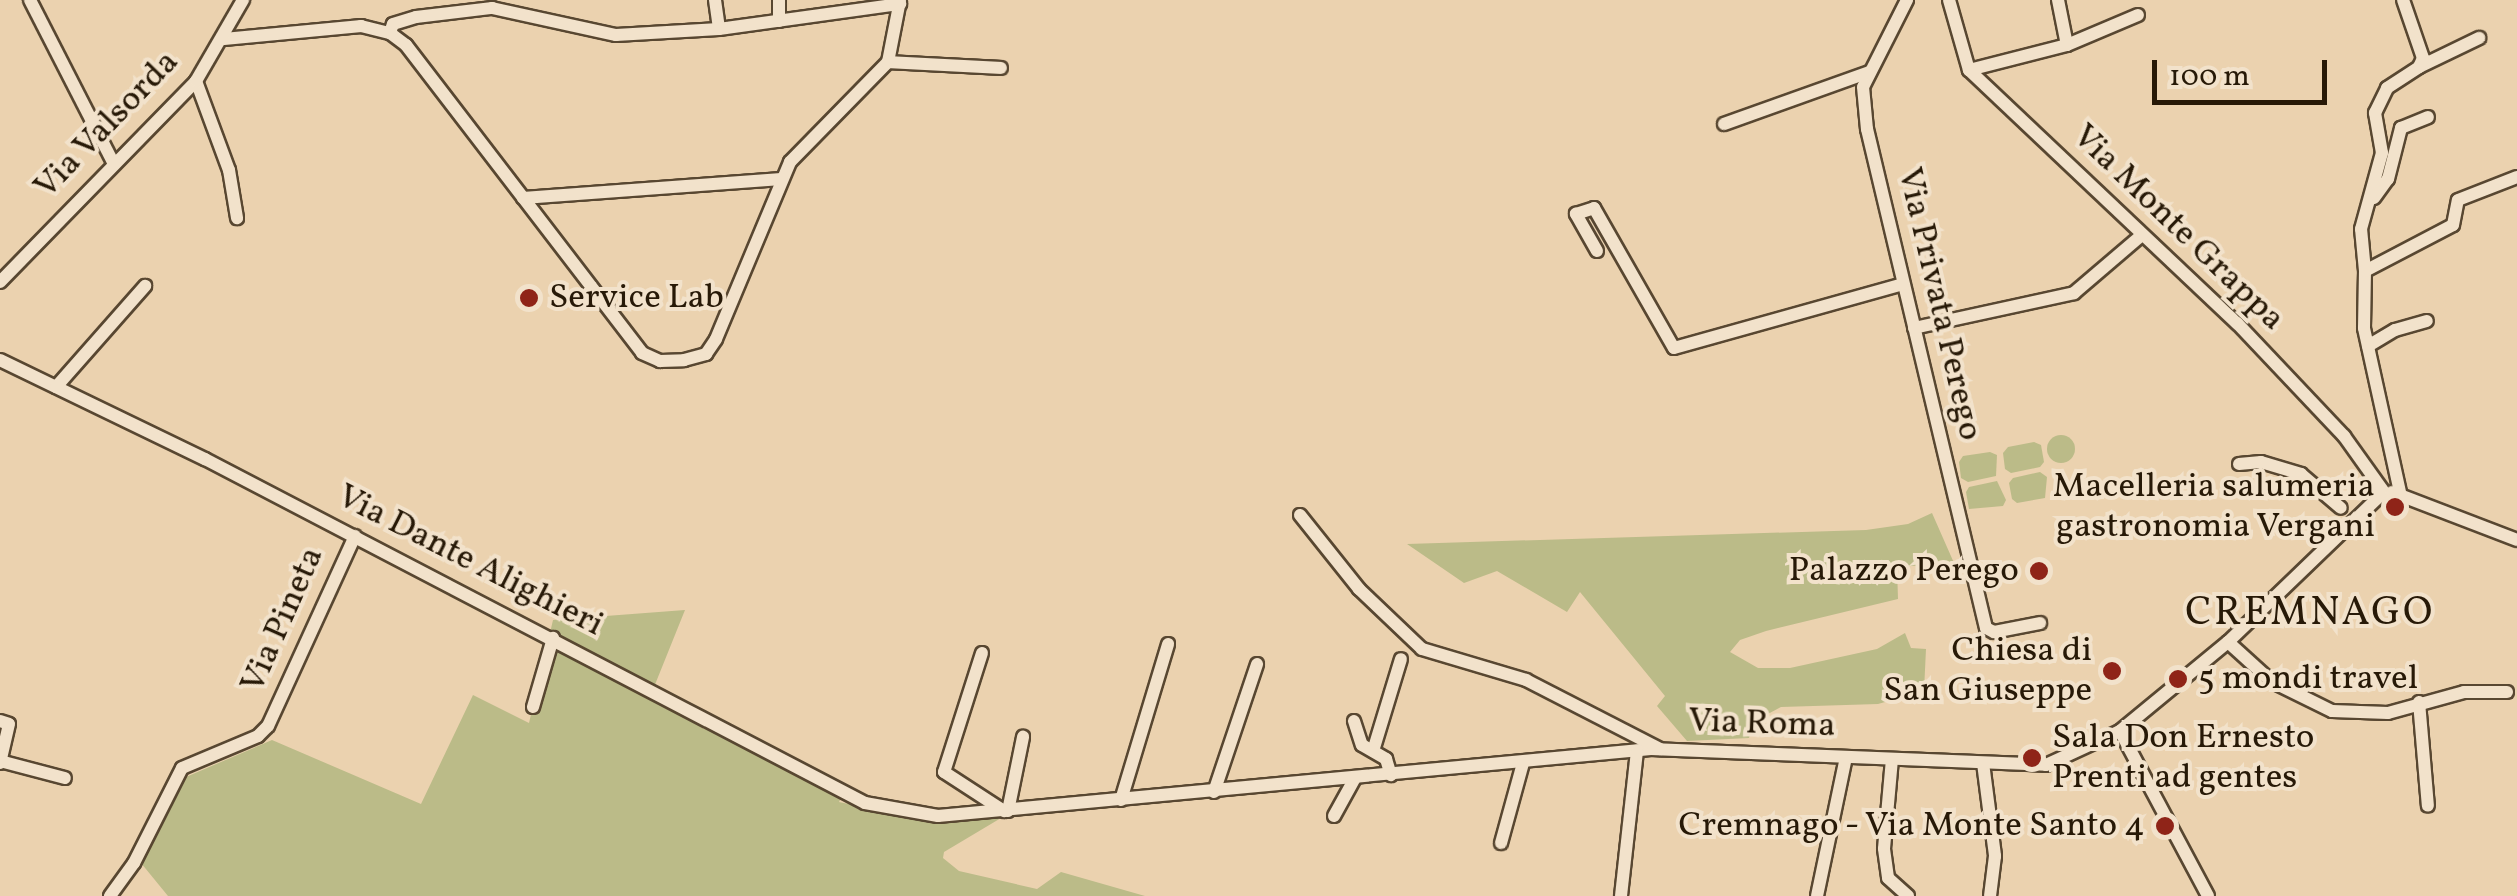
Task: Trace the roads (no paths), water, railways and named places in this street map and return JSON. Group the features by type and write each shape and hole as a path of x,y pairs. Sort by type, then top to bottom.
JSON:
{"street":[{"path":"30,0 113,162"},
{"name":"Via Valsorda","path":"0,282 196,81 224,39 243,0"},
{"path":"715,0 718,29"},
{"path":"779,0 779,21"},
{"name":"Via Privata Perego","path":"1906,0 1863,87 1867,129 1986,628 1994,632 2040,622"},
{"path":"1949,0 1969,70 2068,45 2138,15"},
{"path":"2058,0 2068,45"},
{"path":"2403,0 2423,52 2419,67"},
{"path":"224,39 361,26 390,33 406,45 642,353 660,361 684,360 706,354 716,339 790,162 888,62 900,2 718,29 616,35 492,8 416,16 394,24 390,33"},
{"path":"2400,492 2368,346 2365,271 2359,250 2382,153 2373,122 2387,88 2419,67 2480,38"},
{"path":"888,62 1001,68"},
{"name":"Via Monte Grappa","path":"1969,70 2276,363 2344,436 2384,492"},
{"path":"1724,124 1870,72"},
{"path":"196,81 229,170 238,218"},
{"path":"2369,204 2388,179 2401,128 2428,117"},
{"path":"2365,271 2453,225 2458,200 2517,177"},
{"path":"523,198 781,179"},
{"path":"1597,252 1576,214 1594,208 1674,348 1904,284"},
{"path":"1914,328 2074,293 2142,235"},
{"path":"56,387 144,286"},
{"path":"2368,346 2396,330 2428,321"},
{"name":"Via Dante Alighieri","path":"0,360 355,536 865,803 912,814"},
{"path":"2239,464 2262,462 2301,474 2341,508"},
{"path":"2384,492 2400,492 2517,540"},
{"name":"Via Roma","path":"912,814 1006,811 1637,751 2046,765 2120,730 2228,642 2384,492"},
{"path":"1300,515 1359,589 1422,649 1526,680 1663,750"},
{"name":"Via Pineta","path":"110,896 134,862 182,768 258,736 268,726 355,536"},
{"path":"533,708 553,638"},
{"path":"2228,642 2271,682 2332,711 2388,713 2464,692 2507,692"},
{"path":"1121,800 1168,644"},
{"path":"982,653 944,772 1006,811 1023,737"},
{"path":"1373,751 1401,659"},
{"path":"1214,792 1258,664"},
{"path":"2419,702 2428,806"},
{"path":"0,721 10,724 0,762 65,778"},
{"path":"1354,721 1362,745 1386,759 1391,775"},
{"path":"2120,730 2208,896"},
{"name":"Via Roma","path":"1621,896 1637,751"},
{"path":"1817,896 1846,757"},
{"path":"1892,759 1884,849 1888,878 1908,896"},
{"path":"1501,843 1523,763"},
{"path":"1983,763 1995,856 1990,896"},
{"path":"1334,816 1356,778"}],"place":[{"name":"Service Lab","path":"529,298"},
{"name":"Macelleria salumeria gastronomia Vergani","path":"2395,507"},
{"name":"Palazzo Perego","path":"2039,571"},
{"name":"Chiesa di San Giuseppe","path":"2112,671"},
{"name":"5 mondi travel","path":"2178,679"},
{"name":"Sala Don Ernesto Prenti ad gentes","path":"2032,758"},
{"name":"Cremnago - Via Monte Santo 4","path":"2165,826"}],"district":[{"name":"CREMNAGO","path":"2310,614"}]}
